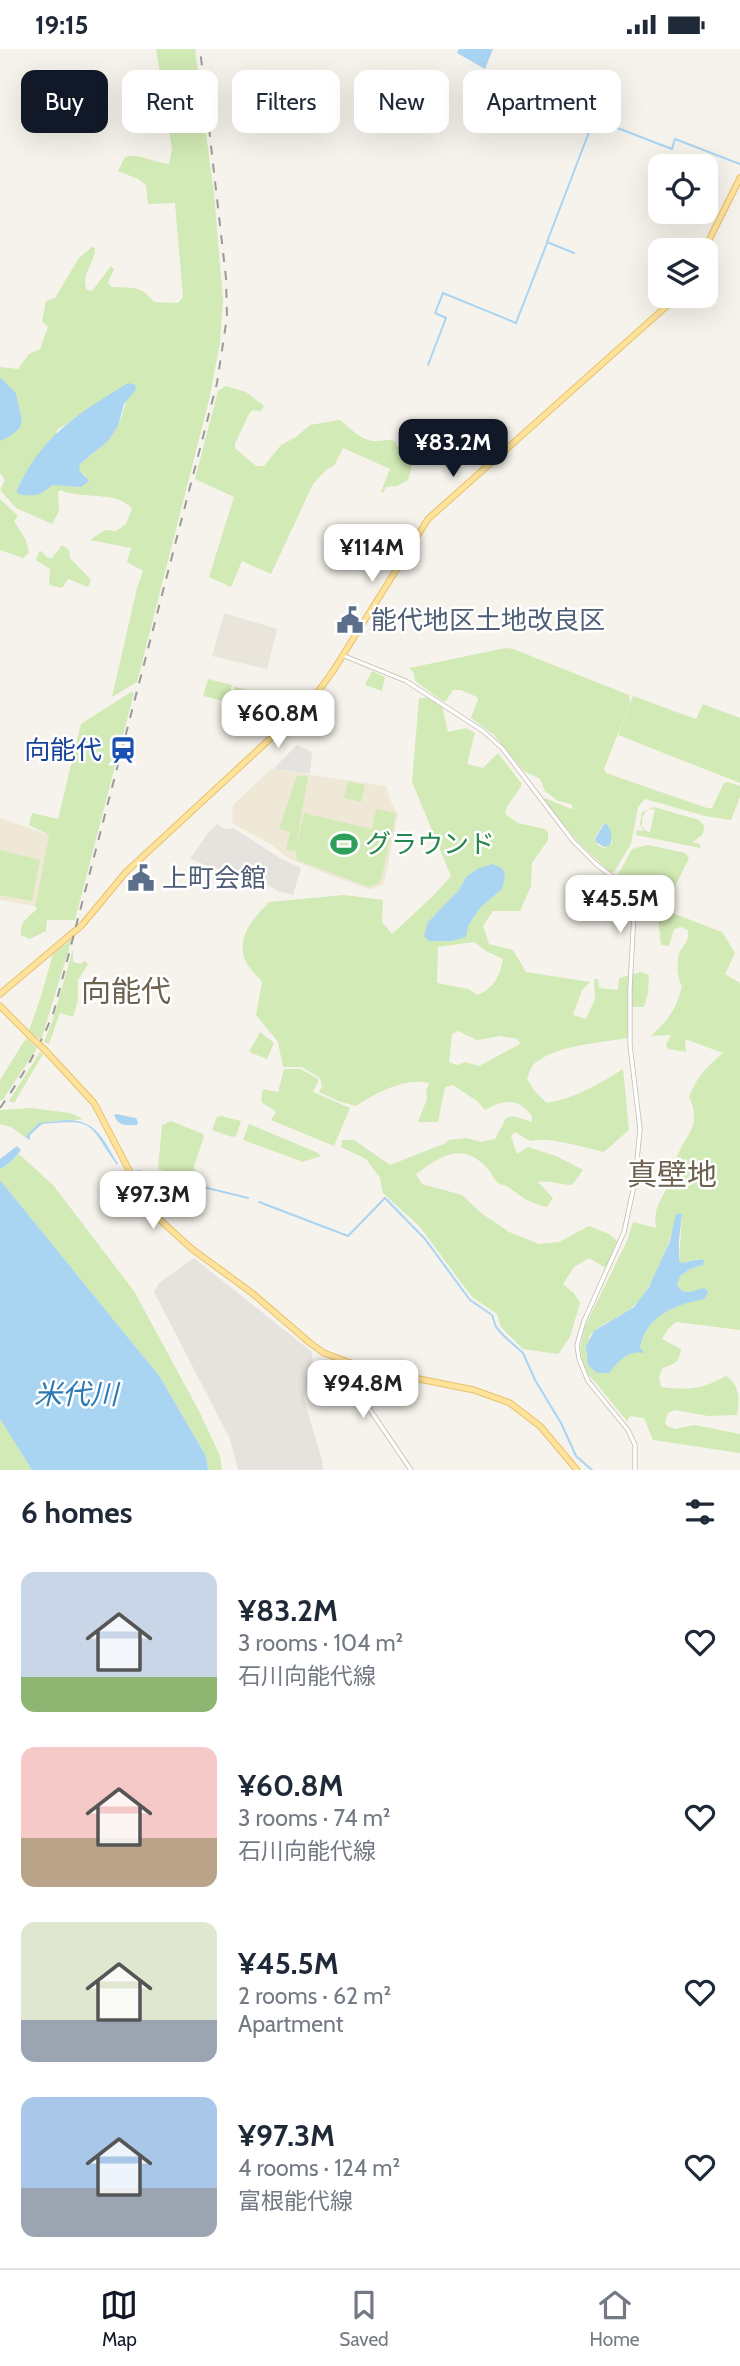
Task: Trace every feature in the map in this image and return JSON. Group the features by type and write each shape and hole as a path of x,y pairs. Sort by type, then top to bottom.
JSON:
{"main road":[{"path":"710,238 740,178"},
{"path":"0,994 82,925 126,872 309,703 428,519 665,308"},
{"path":"0,1006 94,1103 148,1202 173,1233 252,1293 324,1353 348,1362 474,1391 510,1403 540,1426 577,1470"}],"street":[{"path":"342,655 406,681 483,730 502,748 573,841 596,864 635,894 629,988 631,1052 640,1129 635,1181 624,1233 584,1321 577,1345 579,1359 588,1381 628,1430 635,1445 635,1470"},
{"path":"348,1362 347,1376 411,1470"}],"shaded area":[{"path":"224,613 277,629 267,669 212,656"},
{"path":"297,745 312,752 310,774 273,769"},
{"path":"271,769 386,786 398,814 384,884 371,890 334,877 288,858 272,845 234,824 233,805"},
{"path":"0,818 49,835 35,906 0,900"},
{"path":"217,824 225,829 233,828 301,868 293,895 278,891 255,878 190,859"},
{"path":"194,1258 312,1352 313,1366 304,1399 323,1470 238,1470 230,1439 154,1292 159,1283"}],"green space":[{"path":"156,49 195,49 198,70 159,70"},
{"path":"169,133 206,133 223,300 220,343 209,400 137,682 112,697 143,571 127,562 131,548 90,540 105,530 116,531 126,524 132,508 116,499 60,490 59,511 52,524 16,508 0,490 5,480 0,473 0,441 20,428 22,421 16,393 0,377 0,367 18,369 29,354 40,349 48,327 42,321 46,301 55,298 79,258 92,247 95,248 94,253 85,279 87,290 92,291 111,266 114,269 108,283 112,287 140,290 154,302 178,303 183,297 175,203 148,204 146,185 118,171 125,157 130,156 169,164 172,149","holes":["128,383 130,394 114,433 80,464 78,470 86,476 61,485 52,485 57,430"]},
{"path":"226,386 246,392 264,406 261,411 250,412 235,444 235,448 256,466 264,466 281,445 310,425 340,420 366,439 395,441 398,447 406,447 420,439 428,440 447,435 474,442 477,448 445,455 424,449 415,455 408,480 397,486 386,487 383,493 381,492 390,469 343,448 334,466 327,469 313,484 271,574 242,561 231,587 209,577 234,497 195,479 218,391"},
{"path":"0,499 18,516 14,521 26,540 29,553 23,558 0,550"},
{"path":"62,545 69,550 70,558 91,580 88,587 68,579 62,588 49,585 50,569 36,560 41,551 48,558 52,558"},
{"path":"506,648 629,695 630,703 604,769 606,773 707,808 712,808 724,783 740,786 740,797 731,820 705,816 645,799 638,807 631,844 614,872 610,872 578,842 543,800 545,798 571,809 571,804 558,801 545,791 540,779 524,771 493,734 471,718 477,697 461,690 453,690 446,701 443,701 415,681 414,673 409,668","holes":["605,822 609,826 612,843 604,848 598,845 594,838"]},
{"path":"372,671 385,677 382,691 365,685"},
{"path":"208,679 232,685 227,702 203,696"},
{"path":"235,687 259,693 255,710 231,704"},
{"path":"131,692 134,693 75,920 47,920 46,931 30,939 21,935 21,927 37,909 35,906 49,835 29,825 32,813 58,819 81,724"},
{"path":"633,696 696,719 703,704 740,718 740,783 618,735"},
{"path":"419,698 429,698 442,706 448,732 466,728 475,733 467,764 483,768 498,753 522,784 505,814 518,823 548,832 548,840 532,863 531,886 520,911 493,911 483,926 489,944 513,950 526,972 590,982 582,990 573,1015 586,1019 595,999 594,979 598,979 599,988 618,990 619,978 641,972 649,975 644,1007 632,1007 627,1038 566,1049 543,1058 531,1069 527,1079 547,1103 587,1090 623,1069 629,1130 604,1152 556,1141 530,1141 515,1132 511,1136 517,1154 528,1147 556,1156 583,1170 572,1185 538,1182 553,1198 547,1207 531,1202 498,1183 479,1160 470,1155 452,1154 435,1161 416,1174 422,1184 462,1195 481,1213 509,1232 539,1244 559,1242 589,1226 609,1234 617,1241 606,1268 589,1258 574,1267 563,1284 574,1293 580,1303 570,1337 558,1354 523,1349 501,1327 497,1314 472,1297 420,1227 383,1193 380,1178 366,1159 341,1147 342,1140 354,1140 390,1165 448,1140 467,1138 481,1142 495,1139 506,1118 513,1116 532,1122 532,1116 527,1110 516,1103 505,1102 485,1110 477,1101 453,1085 445,1087 438,1122 418,1122 427,1099 429,1083 420,1082 391,1087 356,1106 338,1101 319,1092 322,1086 320,1078 302,1067 283,1067 278,1042 256,1015 262,982 245,960 243,943 248,928 269,902 344,895 383,900 382,922 392,934 451,876 412,782","holes":["466,877 502,889 480,908 468,926 428,922 459,890","474,942 503,959 498,976 489,988 478,995 468,989 437,983 438,947","458,1031 477,1040 500,1036 518,1039 520,1044 479,1066 465,1062 457,1065 449,1062 452,1034"]},
{"name":"グラウンド","path":"297,776 308,776 296,848 304,813 372,829 376,809 396,813 392,834 384,833 391,835 380,883 369,887 297,860 296,851 286,850 290,832 279,829"},
{"path":"348,781 365,785 361,802 344,798"},
{"path":"654,807 699,820 704,826 703,834 693,842 701,845 700,848 636,835 637,830 643,831 640,824 642,812","holes":["655,809 650,832 642,827 642,817 647,810"]},
{"path":"648,845 685,853 689,858 669,899 659,901 617,877 632,849"},
{"path":"0,850 40,860 32,901 0,895"},
{"path":"654,906 722,932 735,953 725,974 740,983 740,1330 676,1322 662,1339 681,1349 679,1358 662,1369 659,1378 661,1387 680,1389 695,1388 726,1376 731,1380 738,1393 737,1415 708,1416 675,1410 668,1413 665,1422 667,1426 675,1429 695,1425 740,1434 740,1453 653,1440 644,1418 630,1416 627,1421 584,1369 580,1349 585,1326 627,1241 633,1222 656,1228 658,1206 693,1123 693,1107 689,1097 703,1073 723,1053 685,1039 686,1052 668,1049 666,1045 671,1035 651,1036 667,1019 677,1002 682,986 678,974 678,959 688,934 688,930 681,927 674,929 669,946 661,945 658,918 652,916","holes":["682,1214 679,1262 687,1263 698,1259 703,1265 679,1276 677,1285 682,1291 705,1298 674,1308 656,1319 644,1336 640,1347 643,1352 634,1351 623,1358 588,1338 600,1327 629,1310 641,1298"]},
{"path":"72,939 41,1040 29,1031 53,954"},
{"path":"73,949 73,962 81,964 84,961 88,964 78,980 78,1000 73,1017 60,1013 49,1044 44,1042"},
{"path":"260,1032 274,1043 267,1059 249,1052"},
{"path":"26,1038 37,1048 2,1101 0,1080"},
{"path":"40,1052 43,1054 14,1103 9,1101"},
{"path":"284,1069 300,1069 319,1079 313,1092 350,1108 334,1146 271,1120 276,1112 262,1102 263,1089 278,1092"},
{"path":"31,1108 70,1113 84,1119 53,1121 40,1125 25,1137 11,1127 0,1124 0,1110"},
{"path":"217,1117 241,1121 236,1136 212,1130"},
{"path":"171,1121 204,1136 194,1167 196,1175 189,1179 158,1169 162,1125"},
{"path":"249,1124 321,1156 303,1162 243,1140"},
{"path":"19,1154 53,1185 134,1291 199,1411 220,1456 222,1470 208,1470 206,1456 160,1377 0,1180 0,1169"},
{"path":"0,1419 32,1470 0,1470"}],"water":[{"path":"459,49 493,49 485,69 457,53"},
{"path":"0,377 16,393 22,420 20,428 0,441"},
{"path":"128,383 136,385 135,391 124,404 118,426 108,441 80,464 79,470 89,481 81,487 52,485 36,495 18,494 17,490 27,471 50,440 93,405"},
{"path":"605,823 610,829 611,839 610,845 604,847 596,842 595,838"},
{"path":"493,864 503,869 505,877 502,889 480,908 468,926 466,937 452,941 429,941 424,936 428,922 459,890 466,877 479,868"},
{"path":"114,1115 136,1118 137,1125 120,1123"},
{"path":"77,1121 93,1128 104,1140 118,1164 95,1132 82,1124 42,1124 30,1135 30,1140 25,1137 39,1123"},
{"path":"17,1146 21,1150 12,1161 0,1169 0,1159"},
{"name":"米代川","path":"0,1180 160,1377 206,1456 208,1470 32,1470 0,1419"},
{"path":"676,1214 682,1214 679,1262 704,1260 703,1265 680,1276 677,1285 682,1291 690,1292 704,1288 708,1291 705,1299 664,1313 649,1327 644,1336 640,1347 644,1353 628,1355 609,1373 597,1373 588,1365 586,1346 594,1331 634,1307 649,1287 670,1241"}],"waterway":[{"path":"574,253 547,242 594,119 672,149 675,139 740,164"},
{"path":"428,365 446,318 435,313 443,293 516,323 547,243"},
{"path":"138,1171 248,1198"},
{"path":"259,1202 348,1236 385,1198 425,1239 470,1300 492,1315 496,1327 523,1353 576,1456 592,1470"}],"railway":[{"path":"0,1108 30,1061 54,1011 217,383 227,317 226,278 200,49"}],"place":[{"name":"能代地区土地改良区","path":"350,620"},
{"name":"向能代","path":"123,750"},
{"name":"グラウンド","path":"344,844"},
{"name":"上町会館","path":"141,878"}],"district":[{"name":"向能代","path":"126,992"},
{"name":"真壁地","path":"672,1175"}]}
